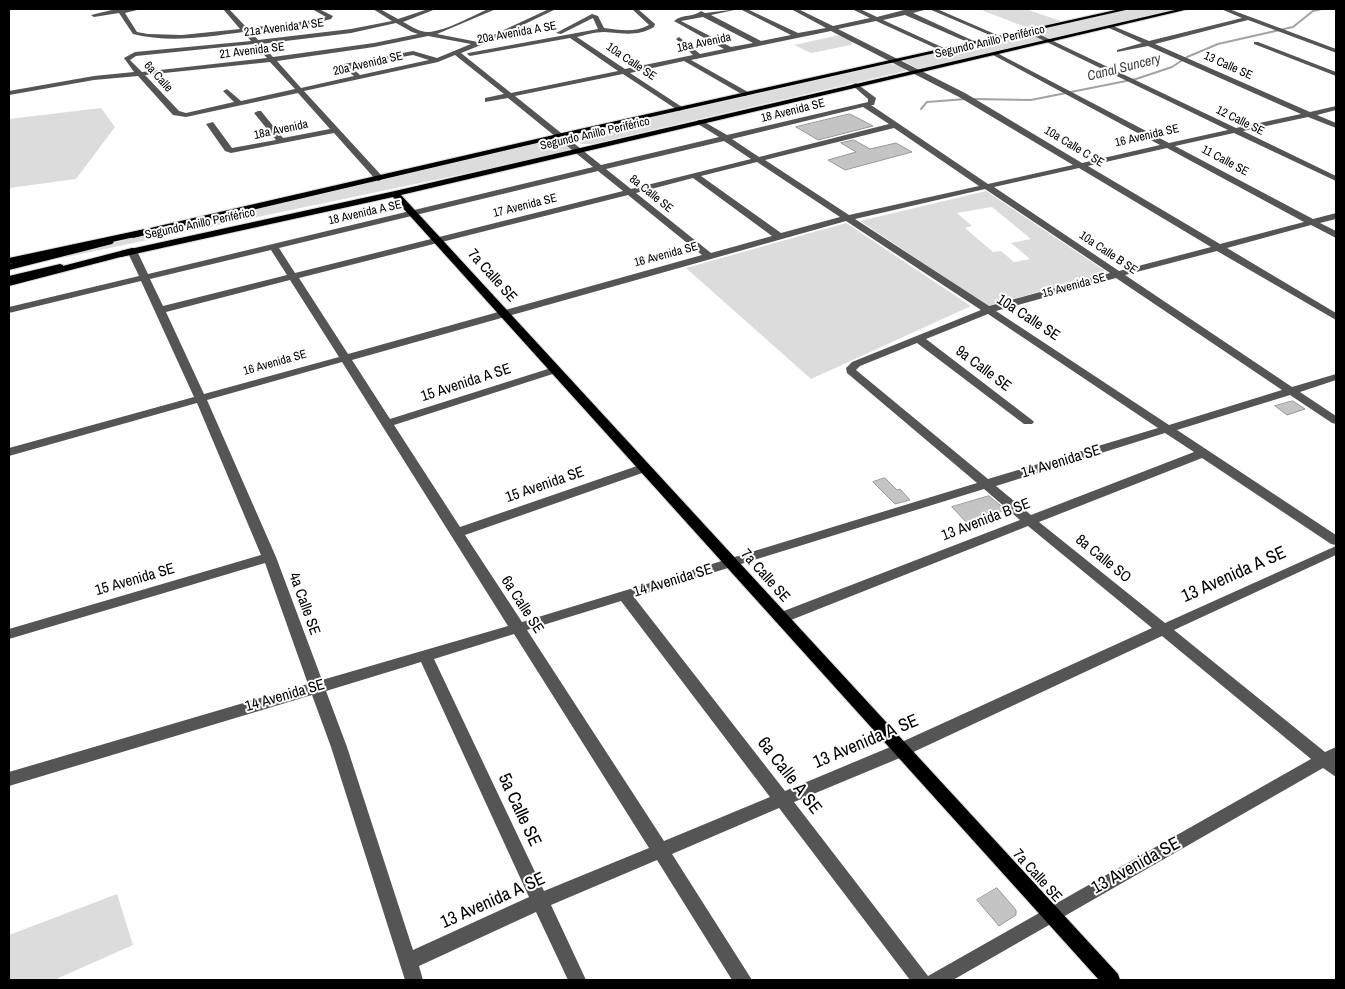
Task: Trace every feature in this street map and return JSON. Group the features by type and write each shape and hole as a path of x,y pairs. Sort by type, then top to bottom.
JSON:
{"highway":[{"path":"9,261 145,232"},
{"path":"9,281 132,251"}],"main road":[{"name":"Segundo Anillo Periférico","path":"9,267 145,232 559,136 1127,9"},
{"name":"Segundo Anillo Periférico","path":"132,251 395,194 1186,9"},
{"name":"7a Calle SE","path":"395,194 1110,980"}],"street":[{"path":"94,15 138,9"},
{"path":"226,9 379,178"},
{"path":"120,10 135,33 153,37 244,30 317,22 329,18 330,16 326,13 315,9"},
{"path":"376,9 414,31 478,44 493,49"},
{"name":"21a Avenida A SE","path":"135,54 255,43 334,33 396,22 433,9"},
{"name":"21 Avenida SE","path":"9,93 94,78 272,61 374,46 431,34 493,9"},
{"name":"20a Avenida SE","path":"181,115 194,114 359,78 459,54 553,9"},
{"name":"20a Avenida A SE","path":"459,54 602,30 628,33 643,31 652,26 635,9"},
{"path":"693,9 759,43"},
{"path":"729,49 677,21 736,9"},
{"path":"743,9 796,35"},
{"name":"10a Calle C SE","path":"794,9 897,60 962,95 1336,317"},
{"path":"855,9 944,50"},
{"path":"896,9 974,43"},
{"name":"18a Avenida","path":"488,100 925,9"},
{"path":"932,9 1001,38"},
{"path":"1224,9 1336,51"},
{"path":"546,40 593,16 596,17 602,30"},
{"path":"1119,51 1249,18"},
{"name":"13 Calle SE","path":"1111,27 1336,126"},
{"path":"1028,31 1049,41"},
{"name":"10a Calle SE","path":"570,35 679,109"},
{"path":"679,39 698,56"},
{"name":"12 Calle SE","path":"1049,41 1336,179"},
{"path":"1256,42 1336,74"},
{"path":"359,78 345,66 346,64 413,53 436,60"},
{"name":"6a Calle","path":"135,54 127,58 127,60 173,111 181,115"},
{"path":"459,54 559,136"},
{"name":"11 Calle SE","path":"995,54 1336,235"},
{"path":"685,59 745,94"},
{"path":"856,85 872,98 871,103 865,106"},
{"path":"227,91 240,104"},
{"name":"10a Calle B SE","path":"865,106 1336,421"},
{"name":"18 Avenida SE","path":"726,139 865,106"},
{"name":"16 Avenida SE","path":"9,452 846,218 1336,108"},
{"path":"258,113 281,142"},
{"name":"10a Calle SE","path":"701,122 1169,429 1336,541"},
{"name":"18a Avenida","path":"210,124 231,151 335,130"},
{"name":"17 Avenida SE","path":"160,310 895,125"},
{"name":"8a Calle SE","path":"559,136 710,257"},
{"name":"18 Avenida A SE","path":"9,310 726,139"},
{"path":"695,176 780,237"},
{"name":"15 Avenida SE","path":"851,371 851,368 856,364 988,310 1336,216"},
{"name":"6a Calle SE","path":"274,247 742,980"},
{"name":"4a Calle SE","path":"132,251 201,398 270,557 355,796 414,980"},
{"name":"9a Calle SE","path":"919,339 1028,422"},
{"name":"15 Avenida A SE","path":"386,424 556,370"},
{"name":"8a Calle SO","path":"851,371 986,485 1163,629 1332,761"},
{"name":"14 Avenida SE","path":"9,779 625,596 1336,377"},
{"name":"13 Avenida B SE","path":"781,618 1203,453"},
{"name":"15 Avenida SE","path":"456,533 644,468"},
{"name":"13 Avenida A SE","path":"407,962 540,901 902,750 1336,550"},
{"name":"15 Avenida SE","path":"9,634 270,557"},
{"name":"6a Calle A SE","path":"625,596 921,980"},
{"name":"5a Calle SE","path":"425,656 577,980"},
{"name":"13 Avenida SE","path":"936,980 1051,914 1332,761"}],"shaded area":[{"path":"979,9 1025,9 1064,22 1033,30"},
{"path":"1127,9 1186,9 921,70 901,60"},
{"path":"840,35 853,41 851,45 811,53 794,45"},
{"path":"890,64 907,68 905,71 592,144 581,144 575,139 579,134"},
{"path":"101,108 115,127 76,179 9,188 9,119"},
{"path":"558,138 573,151 33,264 235,211"},
{"path":"986,191 1108,273 988,306 860,221","holes":["992,207 1031,239 1011,243 1030,259 1014,262 1001,251 993,252 965,228 972,226 957,213"]},
{"path":"846,223 971,306 811,379 686,268"},
{"path":"117,894 133,945 54,980 9,980 9,935"}],"building":[{"path":"850,114 873,126 818,140 796,127"},
{"path":"854,140 870,149 896,143 912,152 845,170 828,160 856,152 841,143"},
{"path":"1293,401 1305,409 1287,415 1275,406"},
{"path":"885,478 897,490 900,489 910,500 895,504 873,482"},
{"path":"989,496 1006,510 967,523 952,507"},
{"path":"997,888 1016,910 1016,915 999,926 977,900"}],"waterway":[{"name":"Canal Suncery","path":"973,99 1031,100 1136,79 1172,67 1187,57 1218,44 1293,27 1313,11 1322,9"},
{"name":"Canal Suncery","path":"921,109 927,102 966,99"}]}
